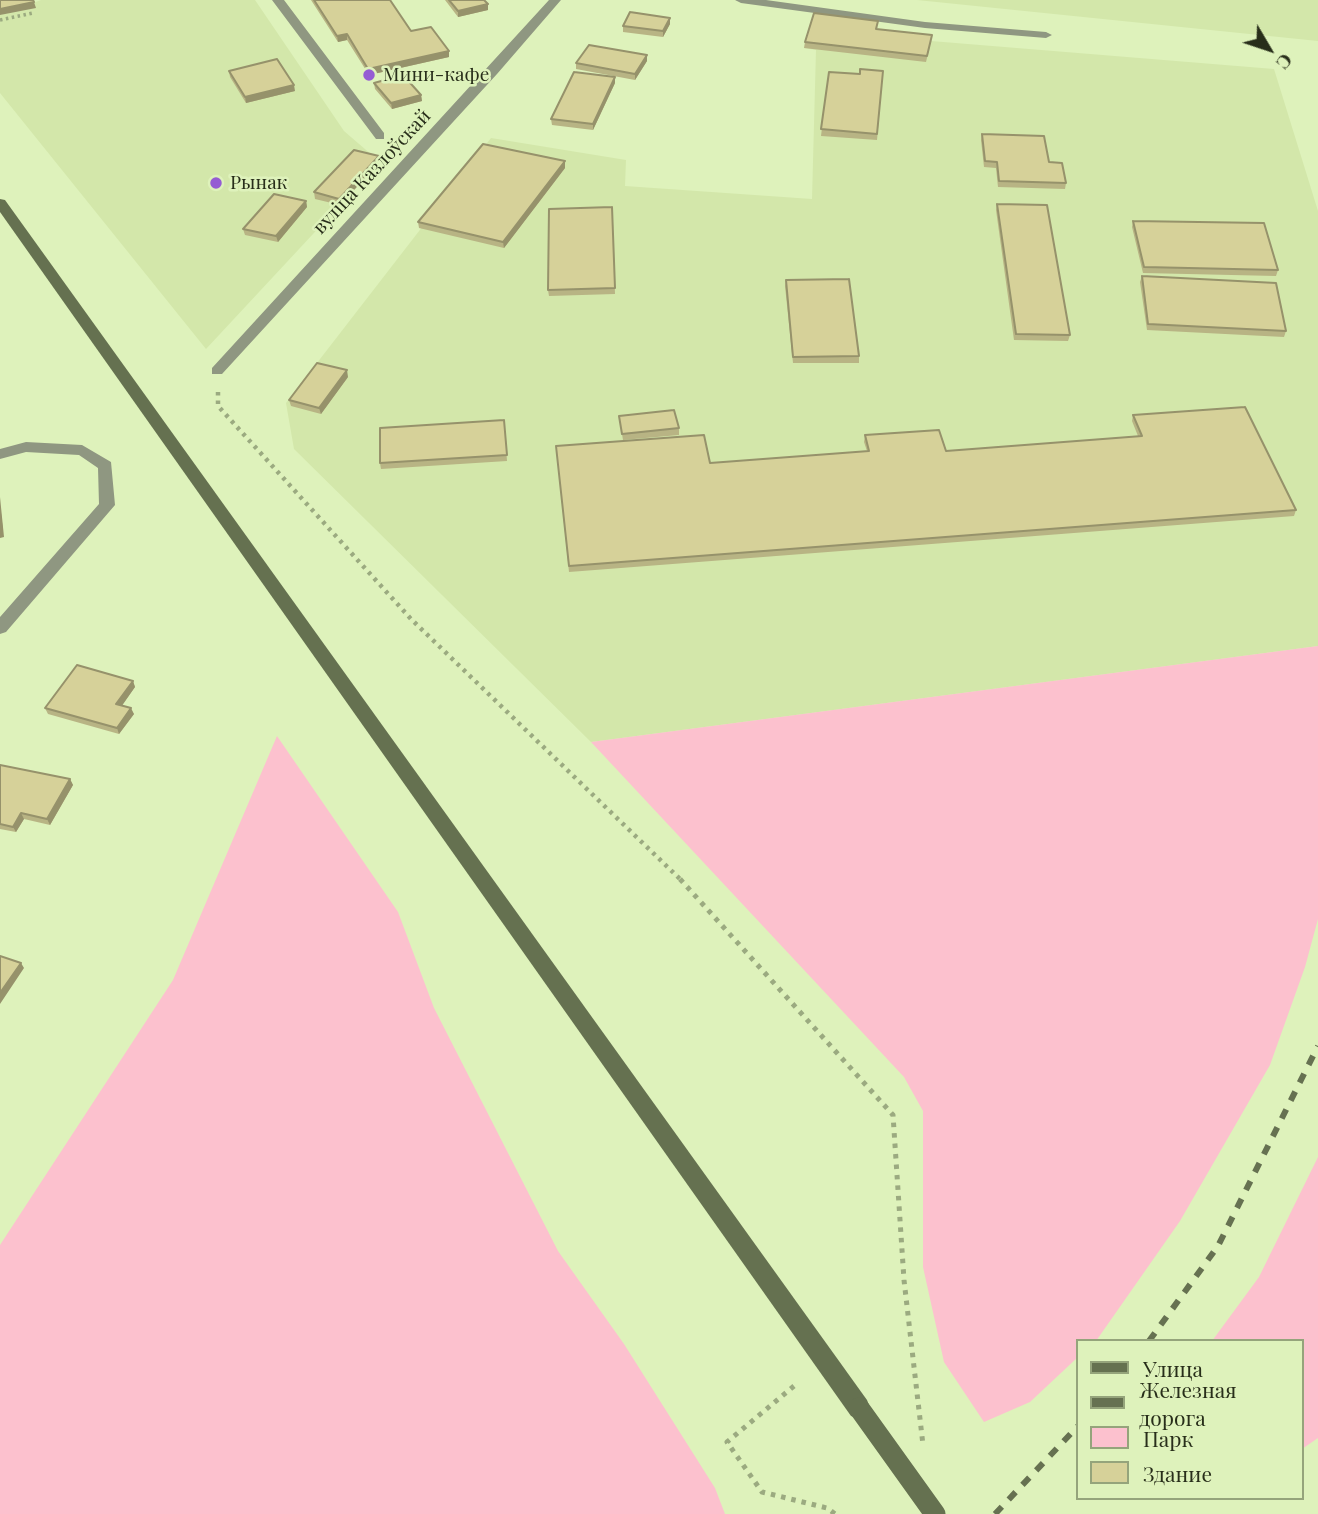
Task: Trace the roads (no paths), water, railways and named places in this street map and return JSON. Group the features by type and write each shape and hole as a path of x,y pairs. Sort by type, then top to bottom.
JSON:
{"main road":[{"path":"0,203 935,1514"}],"street":[{"path":"278,0 380,136"},
{"name":"вуліца Казлоўскай","path":"217,370 493,72 555,0"},
{"path":"740,0 925,25 1046,35"},
{"path":"0,454 26,447 82,450 106,466 107,505 0,628"}],"railway":[{"path":"1150,1339 1218,1246 1318,1046"},
{"path":"995,1514 1076,1428"}],"place":[{"name":"Мини-кафе","path":"369,75"},
{"name":"Рынак","path":"216,183"}]}
